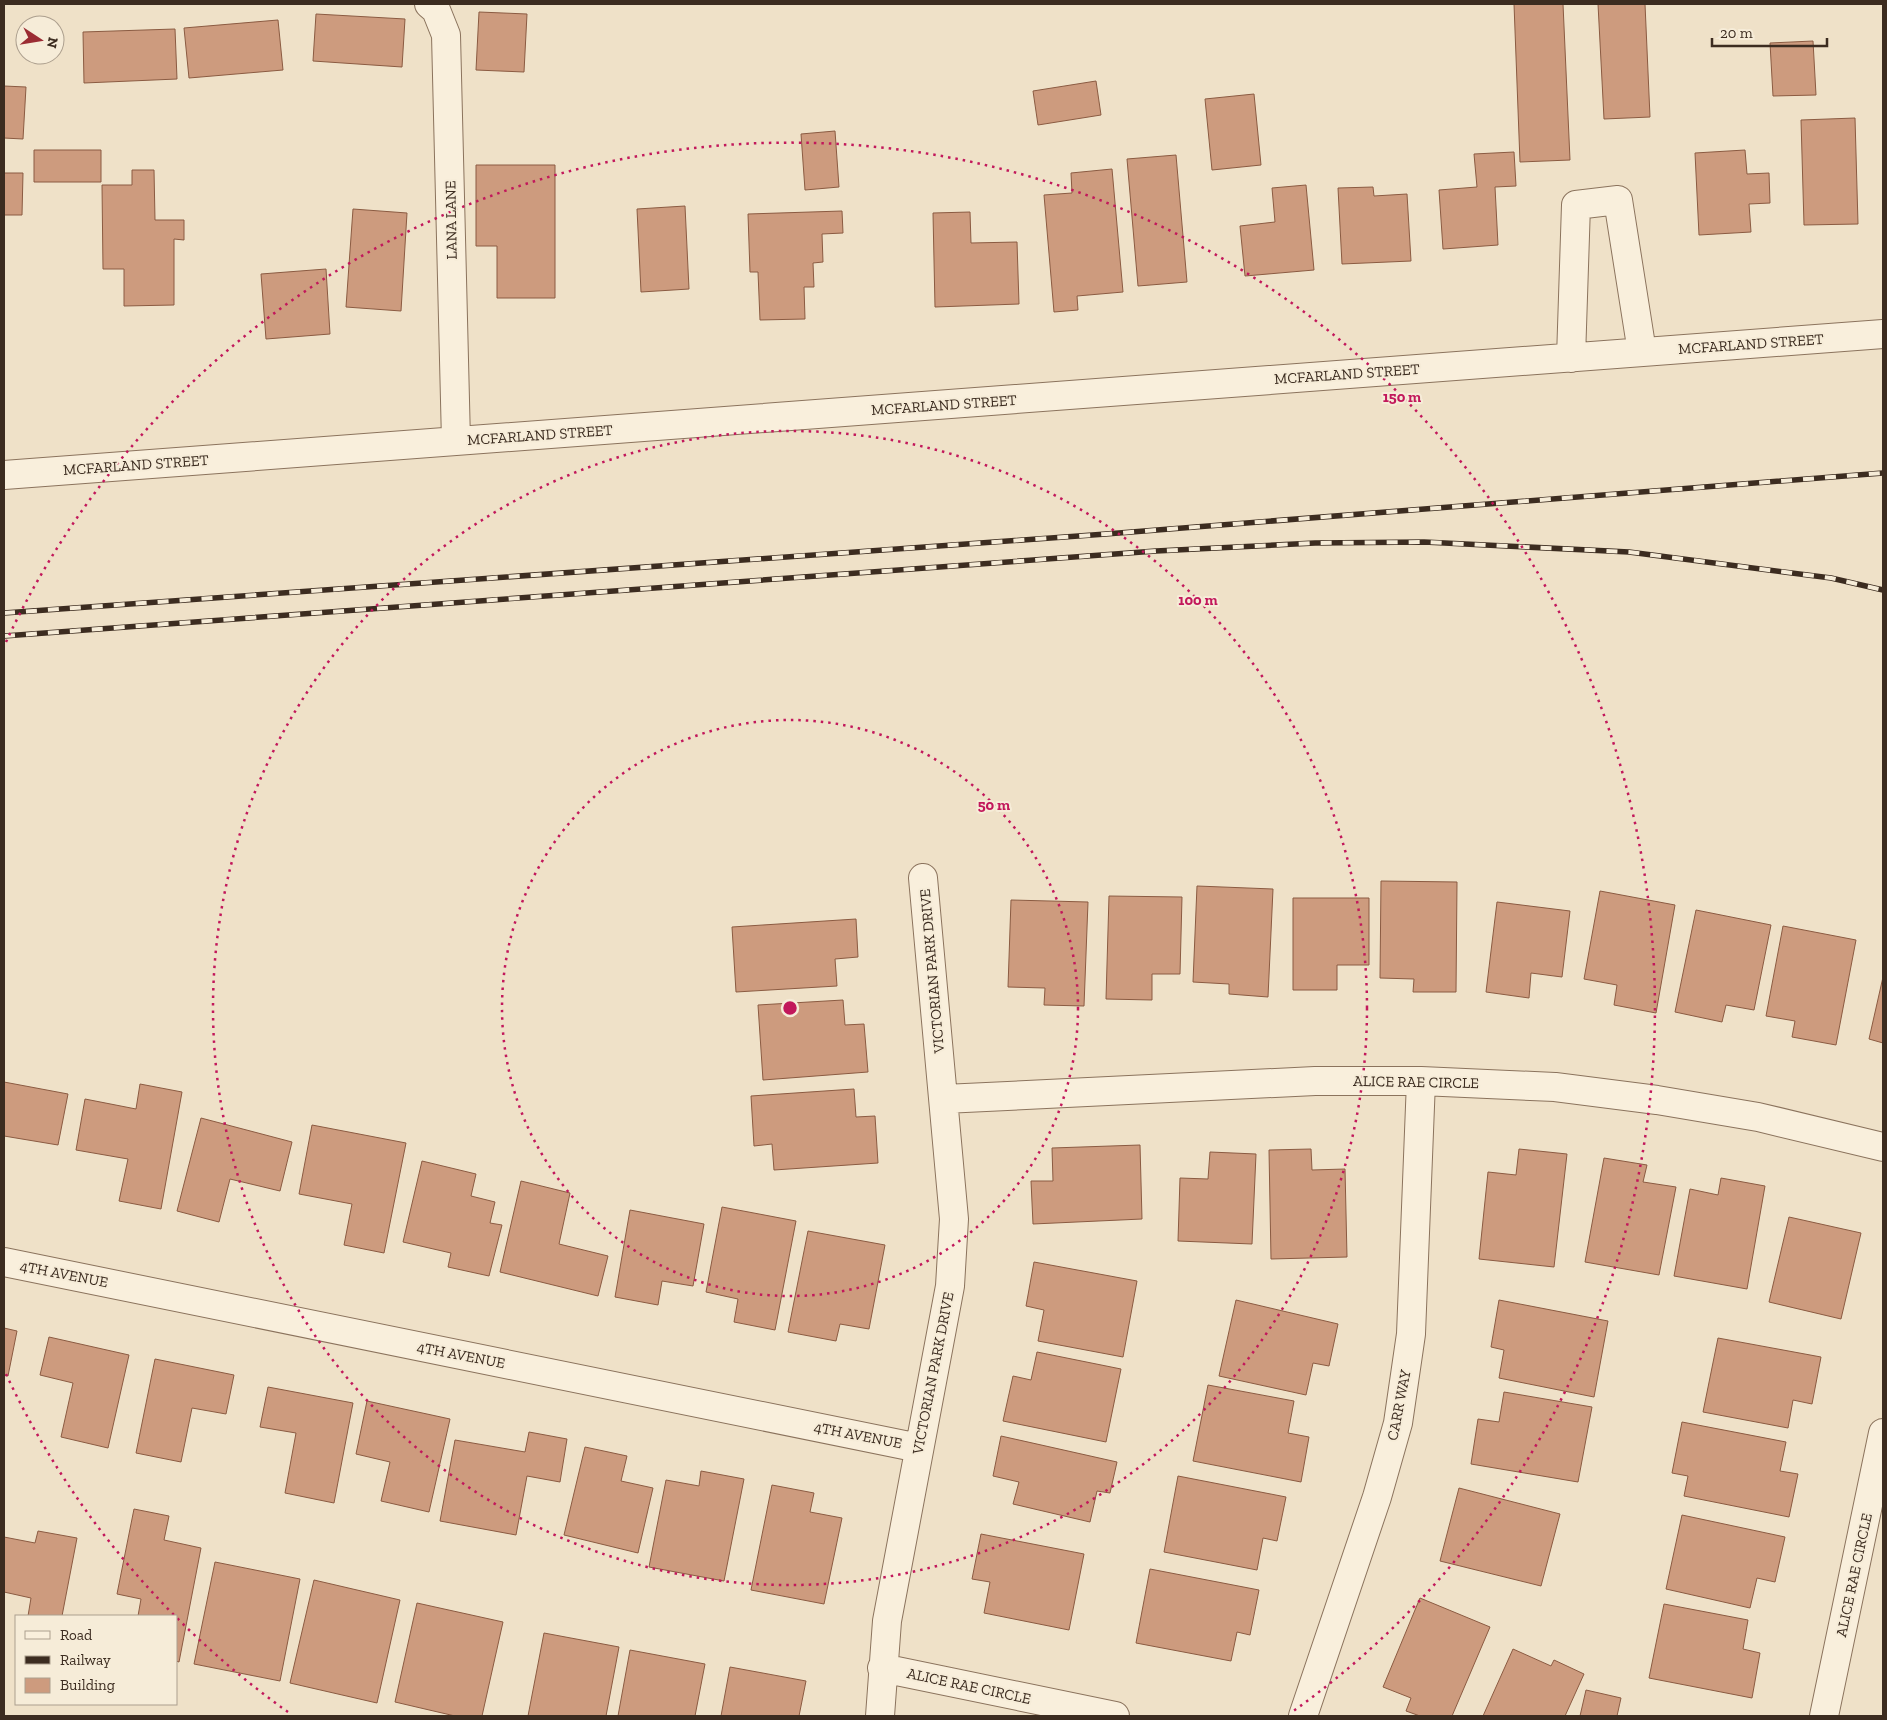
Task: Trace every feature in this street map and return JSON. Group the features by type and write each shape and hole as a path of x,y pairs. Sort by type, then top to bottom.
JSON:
{"street":[{"name":"LANA LANE","path":"429,4 436,10 446,35 456,441"},
{"path":"1570,358 1576,205 1618,200 1642,352"},
{"name":"MCFARLAND STREET","path":"4,475 1883,334"},
{"name":"VICTORIAN PARK DRIVE","path":"880,1716 886,1621 950,1286 954,1219 923,878"},
{"name":"ALICE RAE CIRCLE","path":"944,1099 1315,1081 1421,1081 1555,1088 1657,1100 1758,1117 1883,1147"},
{"name":"CARR WAY","path":"1304,1716 1377,1497 1398,1423 1412,1334 1421,1081"},
{"name":"4TH AVENUE","path":"4,1262 919,1448"},
{"name":"ALICE RAE CIRCLE","path":"1824,1716 1883,1433"},
{"name":"ALICE RAE CIRCLE","path":"882,1668 1115,1716"}],"building":[{"path":"1514,4 1563,4 1570,160 1520,162"},
{"path":"1598,4 1645,4 1650,117 1604,119"},
{"path":"479,12 527,14 524,72 476,70"},
{"path":"316,14 405,19 402,67 313,61"},
{"path":"278,20 283,70 189,78 184,28"},
{"path":"175,29 177,79 84,83 83,32"},
{"path":"1813,41 1816,95 1773,96 1770,43"},
{"path":"1096,81 1101,115 1038,125 1033,91"},
{"path":"4,86 26,87 23,139 4,138"},
{"path":"1254,94 1261,165 1212,170 1205,99"},
{"path":"1855,118 1858,224 1804,225 1801,120"},
{"path":"835,131 839,187 805,190 801,134"},
{"path":"34,150 101,150 101,182 34,182"},
{"path":"1745,150 1747,174 1769,173 1770,203 1749,204 1751,232 1699,235 1695,153"},
{"path":"1514,152 1516,186 1495,187 1498,245 1443,249 1439,190 1477,187 1474,154"},
{"path":"1176,155 1187,282 1138,286 1127,159"},
{"path":"476,165 555,165 555,298 497,298 497,246 476,246"},
{"path":"1112,169 1123,292 1077,296 1078,310 1054,312 1044,195 1072,193 1071,173"},
{"path":"132,170 154,170 155,220 184,220 184,240 174,239 174,305 124,306 124,269 103,269 102,185 132,185"},
{"path":"4,173 23,173 22,215 4,215"},
{"path":"1306,185 1314,270 1245,276 1240,226 1275,222 1272,188"},
{"path":"1373,187 1374,196 1407,194 1411,261 1342,264 1338,188"},
{"path":"685,206 689,289 641,292 637,209"},
{"path":"353,209 407,213 401,311 346,307"},
{"path":"842,211 843,233 822,234 823,262 813,263 814,287 804,287 805,319 760,320 758,272 750,272 748,214"},
{"path":"970,212 971,243 1017,242 1019,304 935,307 933,213"},
{"path":"326,269 330,334 266,339 261,274"},
{"path":"1381,881 1457,882 1456,992 1413,992 1414,979 1380,978"},
{"path":"1197,886 1273,889 1268,997 1229,994 1229,984 1193,982"},
{"path":"1600,891 1675,905 1656,1013 1614,1005 1617,985 1584,979"},
{"path":"1109,896 1182,897 1180,974 1152,974 1152,1000 1106,999"},
{"path":"1293,898 1369,898 1369,965 1337,965 1337,990 1293,990"},
{"path":"1011,900 1088,902 1084,1006 1044,1005 1045,988 1008,987"},
{"path":"1497,902 1570,911 1562,977 1531,973 1529,998 1486,992"},
{"path":"1696,910 1771,925 1754,1010 1726,1005 1722,1022 1675,1012"},
{"path":"856,919 858,957 835,959 837,986 736,992 732,927"},
{"path":"1783,926 1856,940 1836,1045 1792,1037 1795,1021 1766,1016"},
{"path":"1883,977 1883,1043 1869,1039"},
{"path":"843,1000 845,1025 864,1024 868,1072 763,1080 758,1005"},
{"path":"4,1082 68,1094 58,1145 4,1136"},
{"path":"140,1084 182,1092 161,1209 119,1201 128,1159 76,1150 85,1099 136,1109"},
{"path":"854,1089 856,1117 875,1116 878,1163 774,1170 772,1144 754,1146 751,1096"},
{"path":"201,1118 292,1142 280,1191 230,1179 219,1222 177,1211"},
{"path":"312,1125 406,1143 384,1253 344,1245 352,1204 299,1194"},
{"path":"1140,1145 1142,1219 1033,1224 1031,1181 1053,1181 1052,1148"},
{"path":"1311,1149 1312,1170 1345,1169 1347,1257 1271,1259 1269,1150"},
{"path":"1519,1149 1567,1154 1554,1267 1479,1259 1488,1172 1516,1175"},
{"path":"1210,1152 1256,1154 1252,1244 1178,1241 1180,1178 1208,1179"},
{"path":"1604,1158 1647,1165 1643,1182 1676,1187 1659,1275 1585,1262"},
{"path":"422,1161 476,1174 471,1196 495,1202 490,1223 502,1225 489,1276 448,1267 451,1253 403,1242"},
{"path":"1721,1178 1765,1186 1747,1289 1674,1276 1690,1189 1718,1195"},
{"path":"521,1181 570,1193 559,1244 608,1256 598,1296 500,1272"},
{"path":"722,1207 796,1221 775,1330 734,1322 738,1299 706,1292"},
{"path":"630,1210 704,1224 693,1286 662,1281 658,1305 615,1297"},
{"path":"1789,1217 1861,1233 1841,1319 1769,1302"},
{"path":"808,1231 885,1245 869,1329 840,1324 836,1341 788,1332"},
{"path":"1034,1262 1137,1281 1123,1357 1038,1341 1044,1310 1026,1306"},
{"path":"1236,1300 1338,1324 1329,1366 1313,1363 1306,1395 1219,1376"},
{"path":"1499,1300 1608,1321 1594,1397 1499,1378 1504,1350 1491,1347"},
{"path":"4,1328 17,1331 8,1376 4,1375"},
{"path":"49,1337 129,1355 108,1448 61,1437 73,1383 40,1375"},
{"path":"1718,1338 1821,1357 1812,1404 1793,1400 1788,1428 1703,1412"},
{"path":"1037,1352 1121,1369 1106,1442 1003,1421 1013,1376 1031,1380"},
{"path":"155,1359 234,1375 226,1414 192,1408 181,1462 136,1453"},
{"path":"1208,1385 1294,1401 1288,1433 1309,1437 1301,1482 1193,1461"},
{"path":"268,1387 353,1403 334,1503 285,1493 296,1433 260,1427"},
{"path":"1504,1392 1592,1407 1578,1482 1471,1464 1478,1419 1499,1422"},
{"path":"367,1401 450,1419 429,1512 381,1501 390,1462 356,1454"},
{"path":"1682,1422 1786,1442 1780,1471 1798,1474 1789,1517 1684,1496 1688,1476 1672,1473"},
{"path":"529,1432 567,1439 560,1482 527,1476 516,1535 440,1521 455,1440 525,1452"},
{"path":"1001,1436 1117,1462 1110,1493 1097,1491 1090,1522 1013,1504 1019,1482 993,1476"},
{"path":"585,1447 627,1456 621,1481 653,1488 638,1553 564,1535"},
{"path":"701,1471 744,1479 724,1581 649,1567 666,1480 699,1486"},
{"path":"1178,1476 1286,1497 1277,1541 1263,1538 1257,1570 1164,1552"},
{"path":"772,1485 814,1493 810,1512 842,1518 824,1604 751,1590"},
{"path":"1459,1488 1560,1514 1541,1586 1440,1561"},
{"path":"134,1509 169,1516 164,1540 201,1548 179,1662 178,1615 138,1615 141,1599 117,1594"},
{"path":"1682,1515 1785,1537 1775,1582 1757,1578 1750,1608 1666,1589"},
{"path":"38,1531 77,1538 62,1615 28,1615 31,1598 4,1592 4,1537 35,1543"},
{"path":"981,1534 1084,1554 1069,1630 984,1613 990,1582 972,1579"},
{"path":"215,1562 300,1579 280,1681 194,1664"},
{"path":"1150,1569 1259,1590 1250,1635 1237,1632 1231,1661 1136,1643"},
{"path":"314,1580 400,1600 377,1703 290,1683"},
{"path":"1420,1598 1490,1627 1452,1716 1420,1716 1406,1711 1411,1698 1383,1687"},
{"path":"417,1603 503,1622 482,1716 455,1716 395,1702"},
{"path":"1664,1604 1748,1620 1743,1649 1760,1653 1752,1698 1649,1678"},
{"path":"544,1633 619,1647 606,1716 528,1716"},
{"path":"1513,1649 1551,1666 1554,1660 1584,1674 1565,1716 1483,1716"},
{"path":"630,1650 705,1664 695,1716 618,1716"},
{"path":"730,1667 806,1681 799,1716 721,1716"},
{"path":"1586,1690 1621,1698 1617,1716 1580,1716"}],"railway":[{"path":"4,613 1106,534 1883,473"},
{"path":"4,636 1156,551 1315,543 1424,542 1629,552 1831,578 1883,590"}]}
